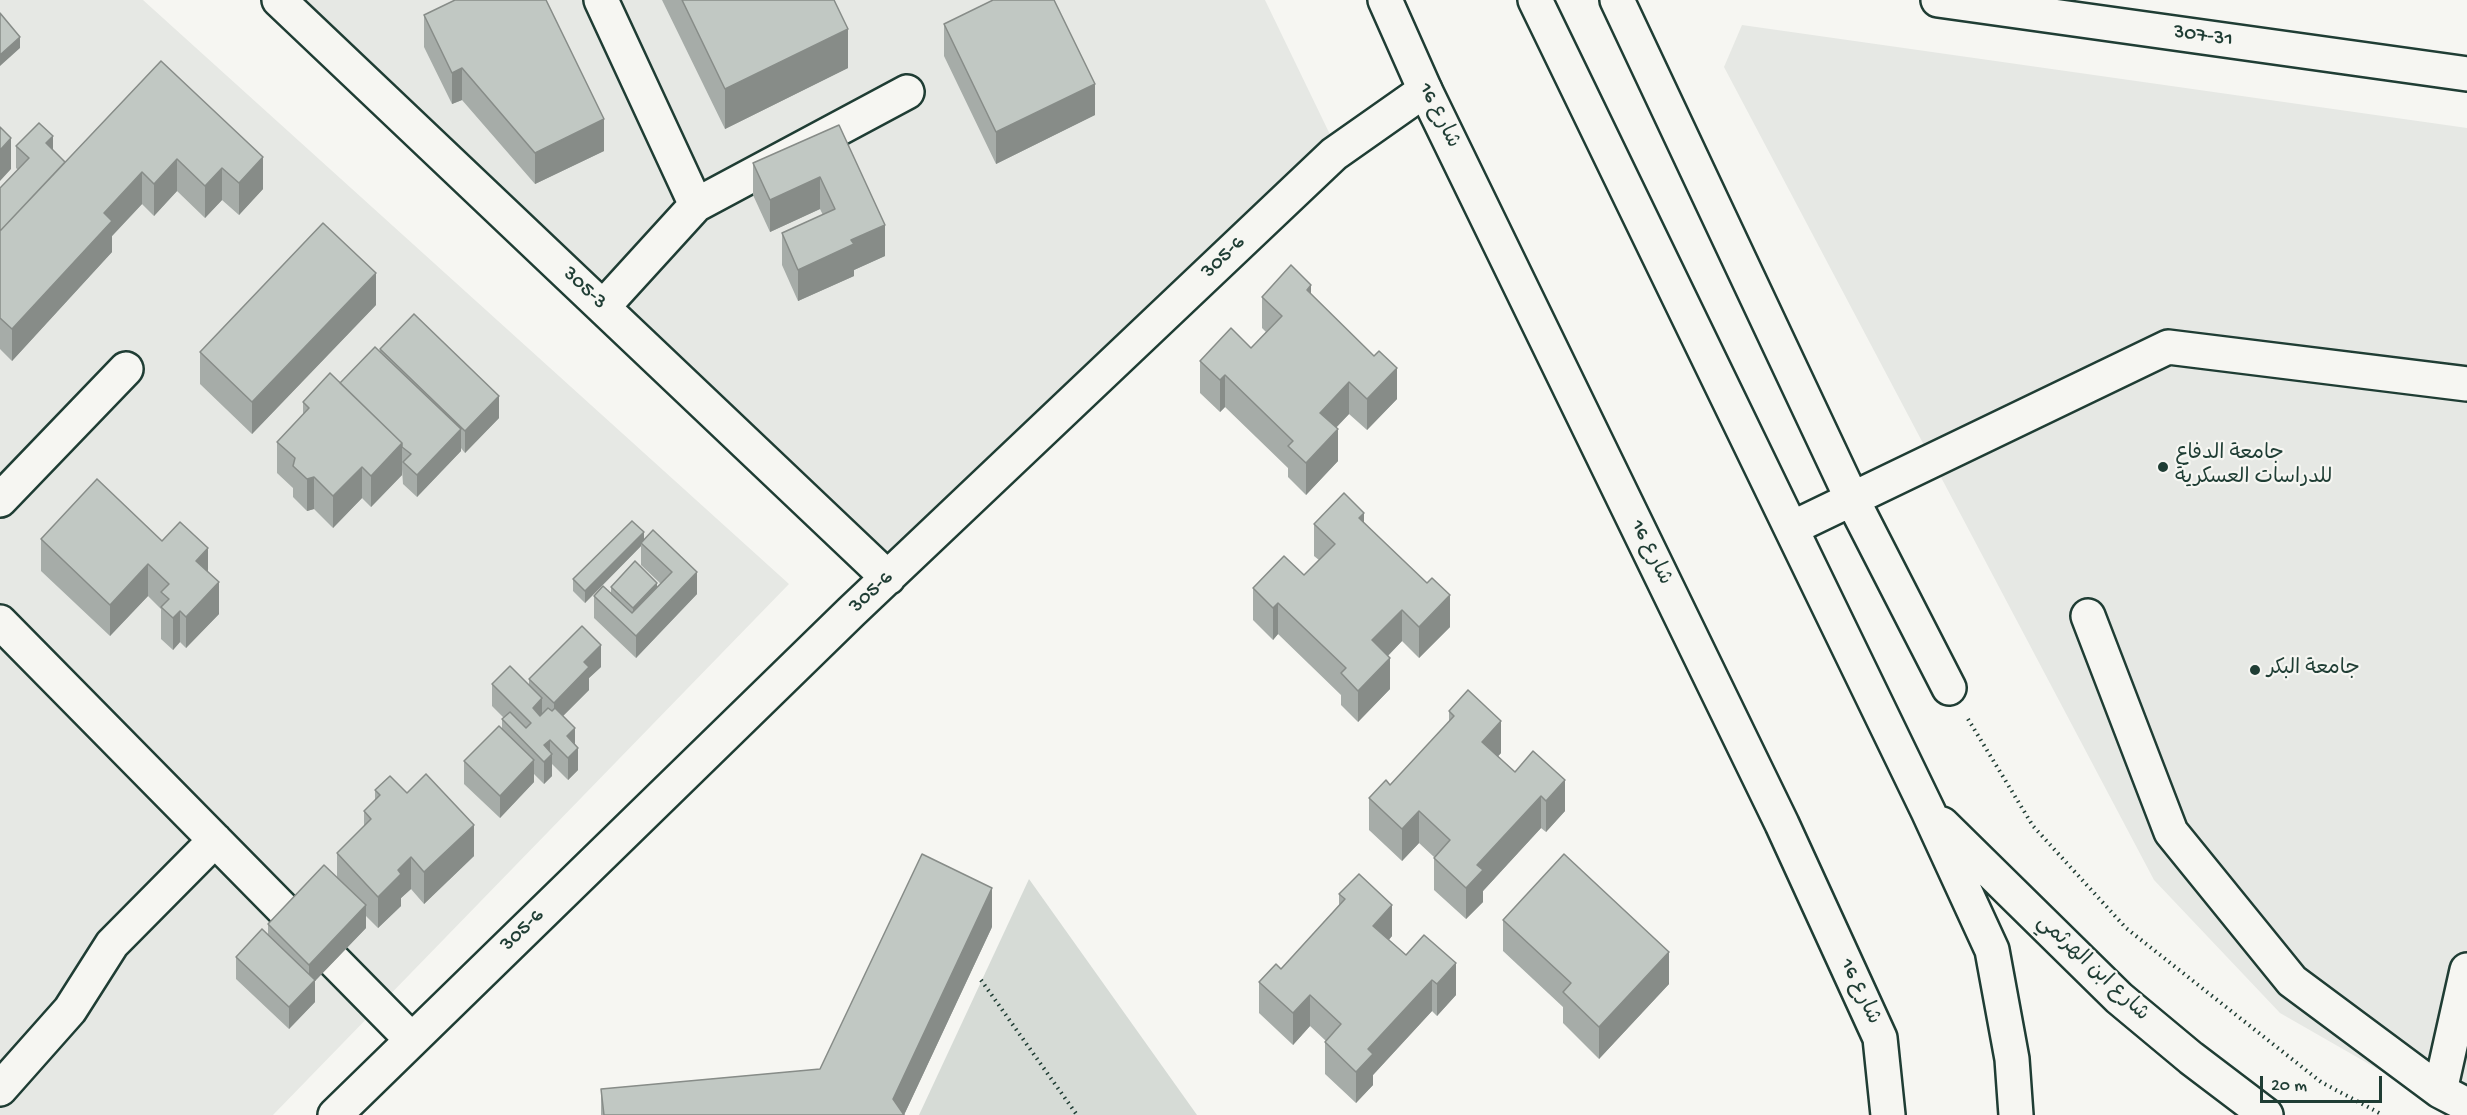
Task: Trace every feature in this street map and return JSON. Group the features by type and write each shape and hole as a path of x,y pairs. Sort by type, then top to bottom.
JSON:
{"main road":[{"name":"305-3","path":"279,0 888,578"},
{"path":"601,0 696,205"},
{"name":"شارع 16","path":"1385,0 1425,90 1782,824 1880,1038 1888,1115"},
{"path":"1535,0 1928,811 1992,950 2012,1059 2016,1115"},
{"path":"1617,0 1852,499 1949,688"},
{"name":"307-31","path":"1938,0 2467,74"},
{"name":"305-6","path":"335,1115 888,578 1334,154 1425,90"},
{"path":"603,307 696,205 907,92"},
{"path":"1791,528 2168,347 2467,384"},
{"path":"0,500 126,369"},
{"path":"2088,616 2171,832 2292,981 2453,1098 2467,970"},
{"path":"0,622 411,1039"},
{"name":"شارع ابن الهرثمي","path":"1928,811 2119,998 2191,1058 2266,1115"},
{"path":"0,1089 70,1010 112,944 215,840"}],"path":[{"path":"1949,688 2033,826 2126,928 2321,1082 2383,1115"},
{"path":"981,980 1077,1115"}],"shaded area":[{"path":"0,0 143,0 789,584 273,1115 0,1115"},
{"path":"279,0 1265,0 1337,149 888,578"},
{"name":"جامعة البكر","path":"1742,25 2467,128 2467,1115 2458,1115 2280,1013 2154,880 1724,67"},
{"path":"1029,879 1197,1115 919,1115"}],"building":[{"path":"455,0 546,0 604,119 535,153 462,68 452,73 424,15"},
{"path":"682,0 834,0 848,29 725,89"},
{"path":"993,0 1054,0 1095,84 996,132 944,24"},
{"path":"0,13 20,37 0,55"},
{"path":"161,61 263,157 239,183 222,168 205,186 177,159 154,184 142,172 104,213 112,221 12,329 0,318 0,231"},
{"path":"39,123 53,136 46,143 65,162 0,231 0,188 29,158 16,146"},
{"path":"839,125 885,225 851,240 854,244 798,270 782,233 835,209 820,177 770,200 753,163"},
{"path":"0,127 11,138 0,150"},
{"path":"323,223 376,273 252,402 200,352"},
{"path":"1291,265 1311,285 1307,290 1374,356 1379,351 1397,368 1367,399 1349,382 1320,413 1338,429 1306,463 1288,446 1293,441 1225,375 1220,380 1200,361 1231,328 1251,348 1282,316 1262,297"},
{"path":"414,314 499,396 465,431 380,349"},
{"path":"375,347 461,429 417,475 403,462 411,454 402,447 402,443 340,383"},
{"path":"330,373 402,443 371,476 362,467 333,496 314,477 307,479 293,466 295,458 277,442 309,408 303,402"},
{"path":"97,479 162,541 180,522 208,548 196,561 219,582 186,617 180,611 173,618 161,607 169,599 161,592 169,584 148,564 110,605 41,539"},
{"path":"1344,493 1364,513 1359,518 1427,583 1432,578 1450,595 1419,627 1402,610 1372,640 1390,658 1358,691 1341,673 1346,668 1278,603 1273,608 1253,588 1284,556 1304,575 1335,544 1314,524"},
{"path":"632,521 644,532 585,591 573,579"},
{"path":"653,530 697,572 636,636 594,596 603,586 632,613 672,572 641,543"},
{"path":"635,561 657,583 633,608 611,587"},
{"path":"582,626 601,645 584,662 589,667 554,703 529,679"},
{"path":"510,666 542,698 533,708 540,716 548,708 552,711 555,708 575,728 567,736 578,748 568,758 550,740 544,745 552,754 544,762 502,719 510,712 526,728 531,723 492,684"},
{"path":"1468,690 1501,721 1482,742 1515,772 1533,751 1565,780 1546,801 1541,796 1477,865 1483,870 1466,888 1434,858 1450,840 1419,811 1402,829 1369,798 1386,780 1390,785 1454,716 1449,711"},
{"path":"499,726 534,760 500,796 464,761"},
{"path":"426,774 474,825 424,872 411,857 398,870 401,874 378,897 337,853 371,819 364,811 380,795 375,790 390,776 407,793"},
{"path":"922,854 992,888 893,1099 904,1115 604,1115 601,1089 820,1069"},
{"path":"1564,854 1669,952 1599,1027 1563,992 1571,983 1503,920"},
{"path":"324,865 366,905 309,965 268,924"},
{"path":"1359,874 1392,905 1373,926 1406,955 1424,935 1456,963 1437,984 1432,980 1368,1049 1373,1054 1356,1072 1325,1042 1341,1024 1310,995 1293,1013 1259,982 1276,964 1281,969 1345,899 1339,894"},
{"path":"262,929 315,980 289,1007 236,957"}],"place":[{"name":"جامعة الدفاع للدراسات العسكرية","path":"2163,467"},
{"name":"جامعة البكر","path":"2255,670"}]}
